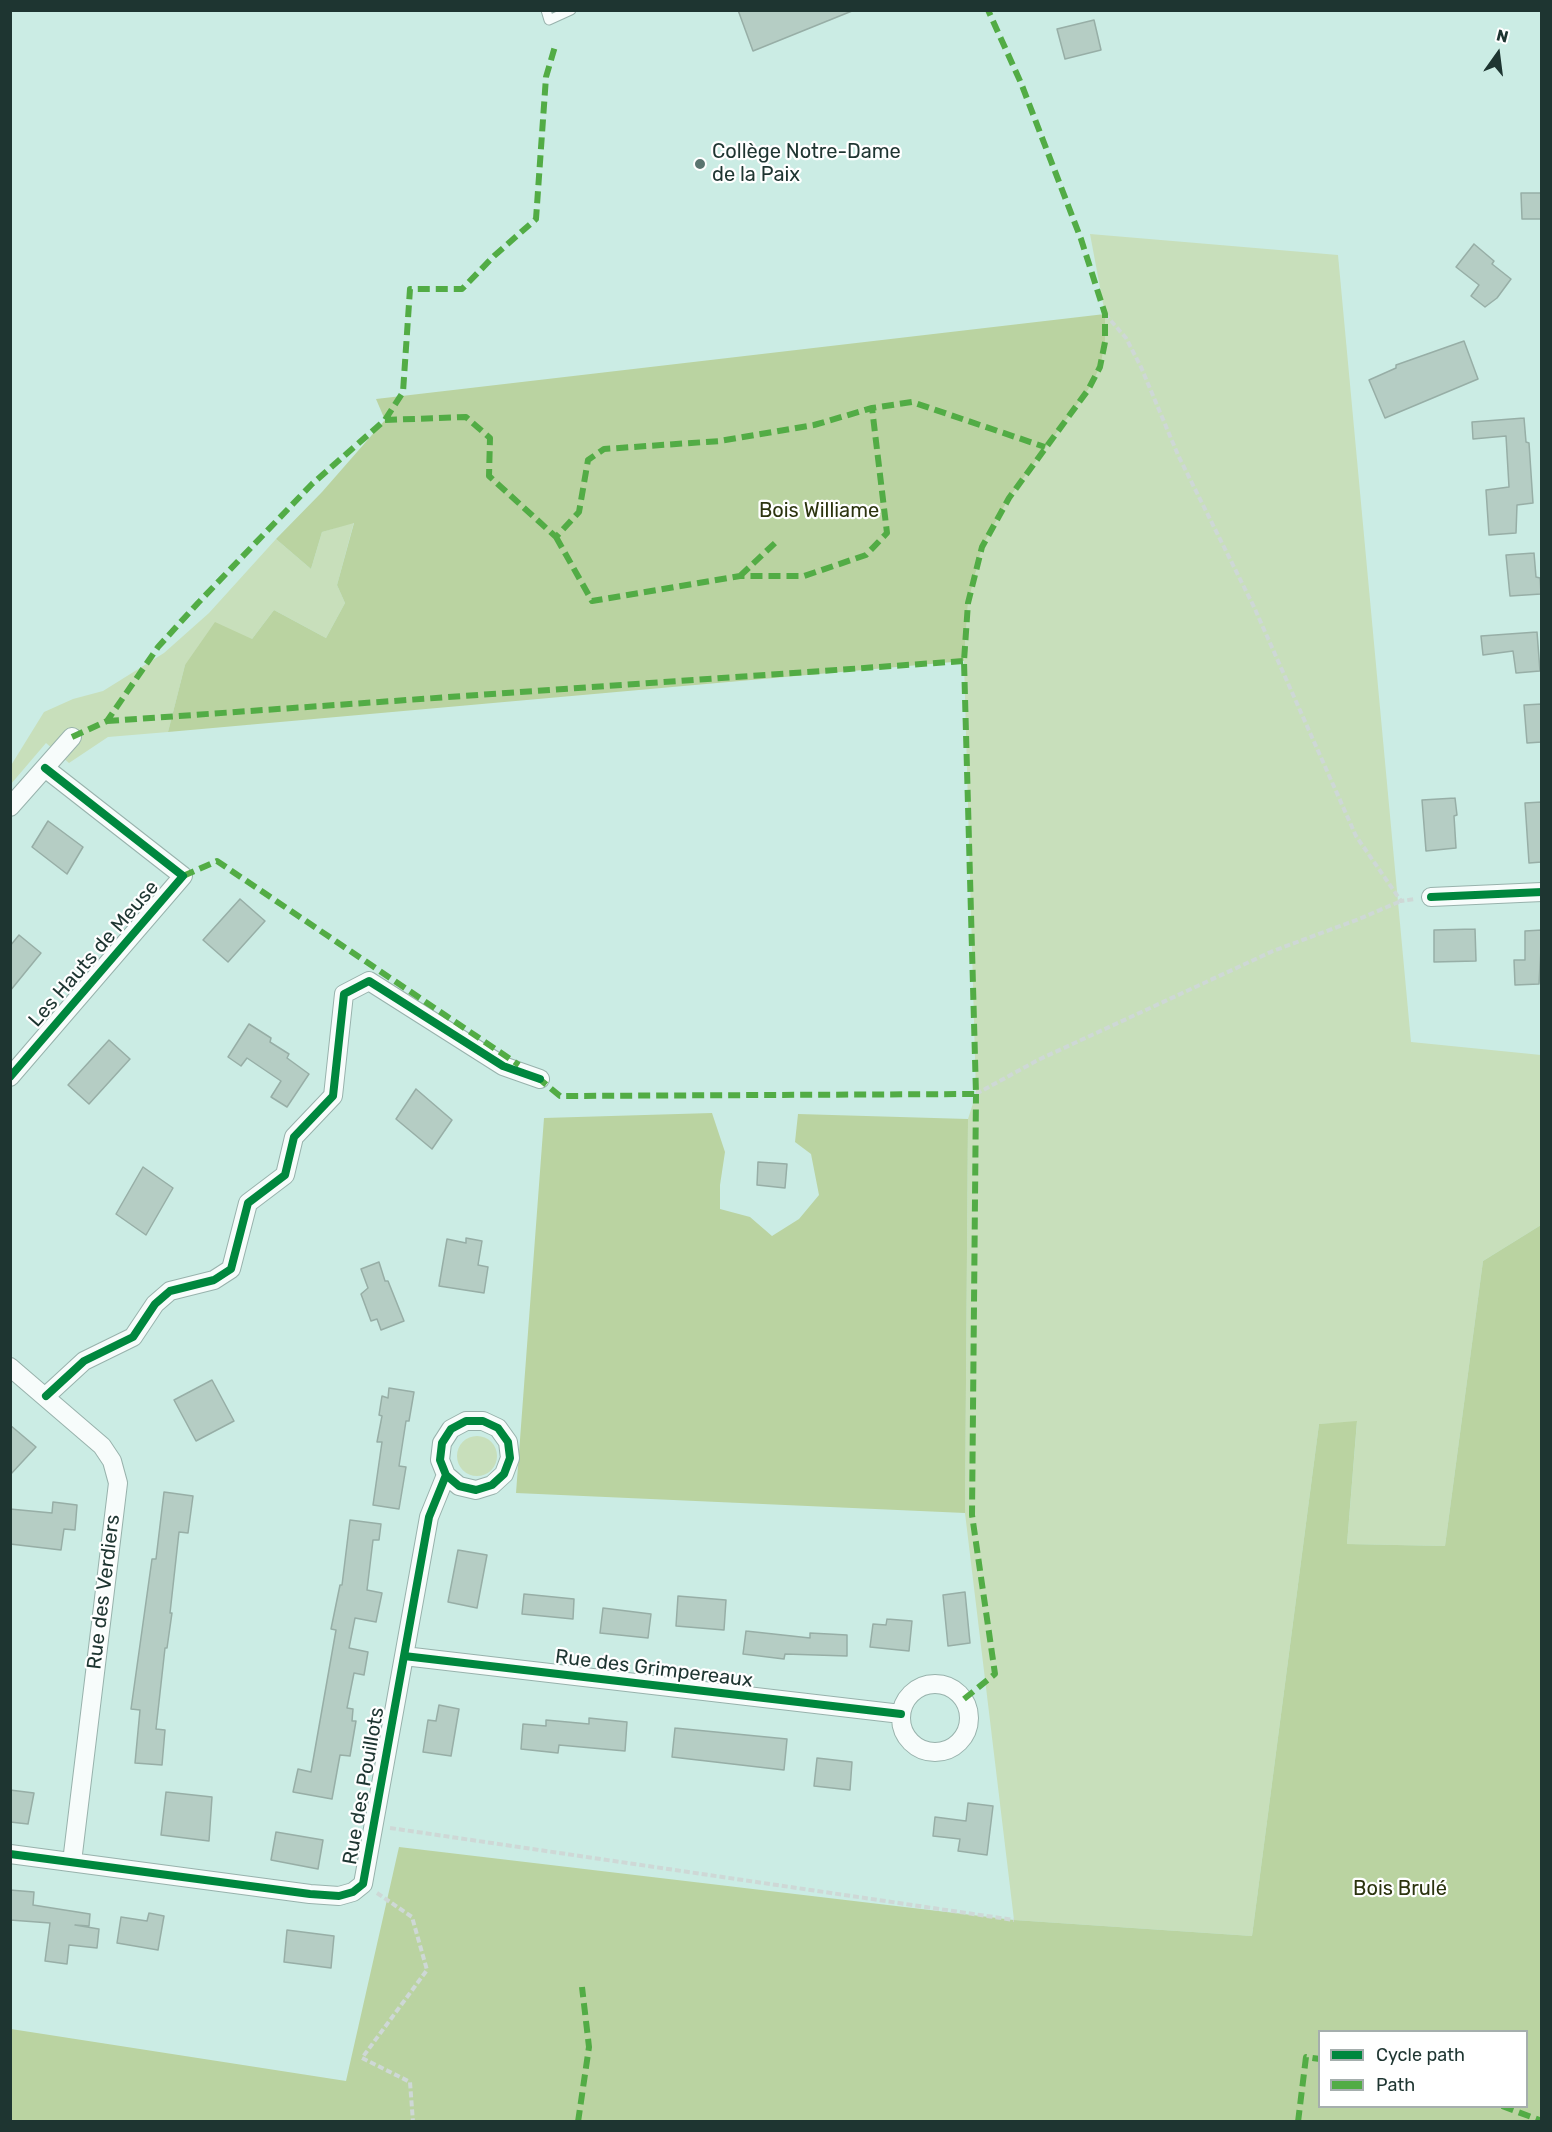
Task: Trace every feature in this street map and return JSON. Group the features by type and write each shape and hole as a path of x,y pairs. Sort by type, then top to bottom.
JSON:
{"street":[{"path":"10,807 72,737"},
{"name":"Les Hauts de Meuse","path":"10,1077 183,876 45,768"},
{"path":"1431,897 1542,892"},
{"path":"46,1396 84,1361 133,1337 156,1304 170,1291 214,1280 231,1269 248,1203 285,1175 294,1137 333,1096 344,994 369,981 503,1066 540,1079"},
{"name":"Rue des Verdiers","path":"10,1367 102,1446 112,1461 118,1483 72,1862"},
{"name":"Rue des Pouillots","path":"72,1862 339,1896 353,1892 363,1884 429,1517 446,1475"},
{"name":"Rue des Grimpereaux","path":"404,1656 901,1713"},
{"path":"10,1854 72,1862"}],"lane":[{"path":"546,10 549,20 571,10"}],"path":[{"path":"1104,314 1126,338 1141,367 1178,455 1254,607 1356,836 1401,901"},
{"path":"976,1094 1038,1060 1273,951 1401,901 1431,897"},
{"path":"375,1826 1014,1920"},
{"path":"363,1884 412,1917 427,1970 362,2058 410,2082 413,2121"}],"green space":[{"path":"1090,234 1338,255 1411,1042 1541,1055 1541,1225 1483,1261 1445,1546 1347,1544 1357,1422 1319,1424 1252,1936 1014,1920 965,1513 968,1119 976,1094 964,661 968,603 982,547 1009,498 1088,390 1105,342 1105,314"},
{"name":"Bois Williame","path":"1105,314 1105,342 1100,367 1088,390 1009,498 982,547 968,603 964,661 168,732 185,665 215,622 252,639 274,610 326,638 345,603 337,585 354,523 322,532 311,569 276,539 322,492 385,420 376,399"},
{"path":"354,522 337,585 345,603 326,638 274,610 252,639 185,665 168,732 108,737 69,763 46,743 11,784 10,767 44,712 73,699 103,691 164,653 209,613 276,539 311,569 322,532"},
{"path":"712,1113 725,1152 720,1185 720,1209 750,1217 772,1236 799,1219 819,1195 811,1154 795,1142 798,1114 968,1119 965,1513 516,1493 544,1118"},
{"name":"Bois Brulé","path":"1541,1225 1541,2121 11,2121 11,2029 346,2081 399,1847 1014,1920 1252,1936 1319,1424 1357,1421 1347,1544 1445,1546 1483,1261"},
{"path":"477,1436 491,1442 497,1456 491,1470 477,1476 463,1470 457,1456 463,1442"}],"building":[{"path":"738,10 851,10 852,11 753,51"},
{"path":"1094,20 1101,50 1065,59 1057,29"},
{"path":"1521,193 1542,193 1542,219 1522,219"},
{"path":"1474,244 1494,261 1492,264 1511,279 1497,298 1485,307 1471,296 1479,285 1456,267"},
{"path":"1464,341 1478,379 1385,418 1369,380 1396,368 1396,365"},
{"path":"1524,418 1526,442 1529,443 1533,503 1517,505 1516,533 1489,535 1486,490 1509,487 1506,436 1473,439 1472,422"},
{"path":"1534,553 1536,577 1540,578 1541,594 1510,596 1506,555"},
{"path":"1537,632 1540,671 1516,673 1513,651 1483,655 1481,636"},
{"path":"1542,704 1542,742 1527,743 1524,705"},
{"path":"1455,798 1456,848 1426,851 1422,800"},
{"path":"1542,802 1542,862 1529,863 1525,803"},
{"path":"48,821 83,847 67,874 32,847"},
{"path":"240,899 265,921 228,962 203,940"},
{"path":"1475,929 1476,961 1434,962 1434,930"},
{"path":"1542,930 1539,984 1515,985 1514,960 1525,960 1525,931"},
{"path":"19,935 41,953 10,991 10,946"},
{"path":"249,1024 271,1038 270,1042 289,1054 287,1058 309,1074 287,1107 271,1097 281,1081 247,1058 241,1066 228,1057"},
{"path":"109,1040 130,1059 89,1104 68,1085"},
{"path":"416,1089 452,1120 432,1149 396,1119"},
{"path":"758,1162 787,1164 785,1188 757,1185"},
{"path":"143,1167 173,1188 146,1235 116,1214"},
{"path":"466,1238 482,1241 478,1265 488,1267 484,1293 439,1286 447,1239 466,1243"},
{"path":"379,1262 385,1281 388,1281 404,1321 381,1330 377,1319 371,1321 361,1294 368,1288 361,1269"},
{"path":"212,1380 234,1421 196,1441 174,1400"},
{"path":"389,1388 414,1392 409,1421 406,1421 399,1466 406,1467 399,1509 373,1505 382,1442 377,1442 382,1416 379,1415 382,1396 388,1398"},
{"path":"10,1425 36,1447 10,1475"},
{"path":"164,1492 193,1496 188,1533 179,1532 170,1613 172,1613 167,1648 165,1648 156,1729 165,1730 162,1765 135,1763 140,1710 131,1709 152,1559 156,1559"},
{"path":"53,1502 77,1505 75,1530 64,1529 61,1550 10,1544 10,1509 52,1513"},
{"path":"350,1520 381,1524 379,1540 373,1540 367,1590 382,1593 376,1622 355,1618 349,1648 368,1652 364,1675 354,1673 347,1708 353,1709 352,1721 356,1721 350,1756 340,1755 332,1799 293,1792 298,1769 311,1772 336,1630 331,1629 340,1585 342,1585"},
{"path":"458,1550 487,1555 477,1608 448,1602"},
{"path":"965,1592 970,1643 948,1646 943,1595"},
{"path":"524,1594 574,1599 573,1619 522,1614"},
{"path":"678,1596 726,1600 724,1630 676,1626"},
{"path":"603,1608 651,1614 648,1638 600,1633"},
{"path":"887,1619 912,1621 909,1651 870,1647 873,1624 886,1625"},
{"path":"746,1631 810,1638 810,1633 847,1635 847,1656 785,1654 784,1659 743,1654"},
{"path":"439,1705 459,1709 451,1756 423,1752 428,1720 436,1721"},
{"path":"589,1718 627,1722 625,1751 559,1745 558,1753 521,1749 523,1724 546,1726 546,1720 589,1724"},
{"path":"675,1728 787,1739 784,1770 672,1757"},
{"path":"817,1758 852,1762 850,1790 814,1786"},
{"path":"10,1790 34,1793 28,1824 10,1822"},
{"path":"166,1792 212,1797 209,1841 161,1835"},
{"path":"968,1803 993,1806 987,1855 958,1851 960,1839 933,1836 935,1817 966,1821"},
{"path":"276,1832 323,1840 318,1869 271,1860"},
{"path":"10,1890 34,1892 33,1905 90,1914 89,1926 75,1925 99,1929 97,1948 69,1945 67,1964 45,1961 50,1923 10,1920"},
{"path":"149,1913 164,1916 158,1950 117,1943 121,1917 147,1921"},
{"path":"287,1930 334,1936 331,1968 284,1962"}],"marked path":[{"path":"537,1077 560,1096 976,1094 964,661 968,603 982,547 1009,498 1088,390 1100,367 1105,342 1105,314 1081,239 1021,83 988,10"},
{"path":"72,737 107,721 158,647 198,603 312,484 385,420 403,392 410,289 462,289 494,256 536,219 546,77 556,43"},
{"path":"385,420 466,417 490,438 489,476 556,537 579,512 588,460 604,449 720,441 814,425 872,408 912,402 1045,447"},
{"path":"556,537 592,601 740,576 804,576 866,555 887,533 872,408"},
{"path":"740,576 775,543"},
{"path":"107,721 964,661"},
{"path":"183,876 217,861 519,1065"},
{"path":"964,1699 995,1674 972,1515 976,1094"},
{"path":"578,2122 589,2047 582,1987"},
{"path":"1298,2122 1306,2057 1318,2059"},
{"path":"1507,2108 1542,2121"}],"cycle path":[{"path":"10,1077 183,876 45,768"},
{"path":"1431,897 1542,892"},
{"path":"46,1396 84,1361 133,1337 155,1304 170,1291 214,1280 231,1269 248,1203 285,1175 294,1137 333,1096 344,994 369,981 503,1066 540,1079"},
{"path":"10,1854 310,1894 339,1896 353,1892 363,1884 429,1517 446,1475 440,1460 442,1443 451,1429 466,1421 483,1421 498,1428 508,1442 510,1458 504,1474 492,1485 476,1490 459,1486 446,1475"},
{"path":"404,1656 901,1714"}],"place":[{"name":"Collège Notre-Dame de la Paix","path":"700,164"}]}
